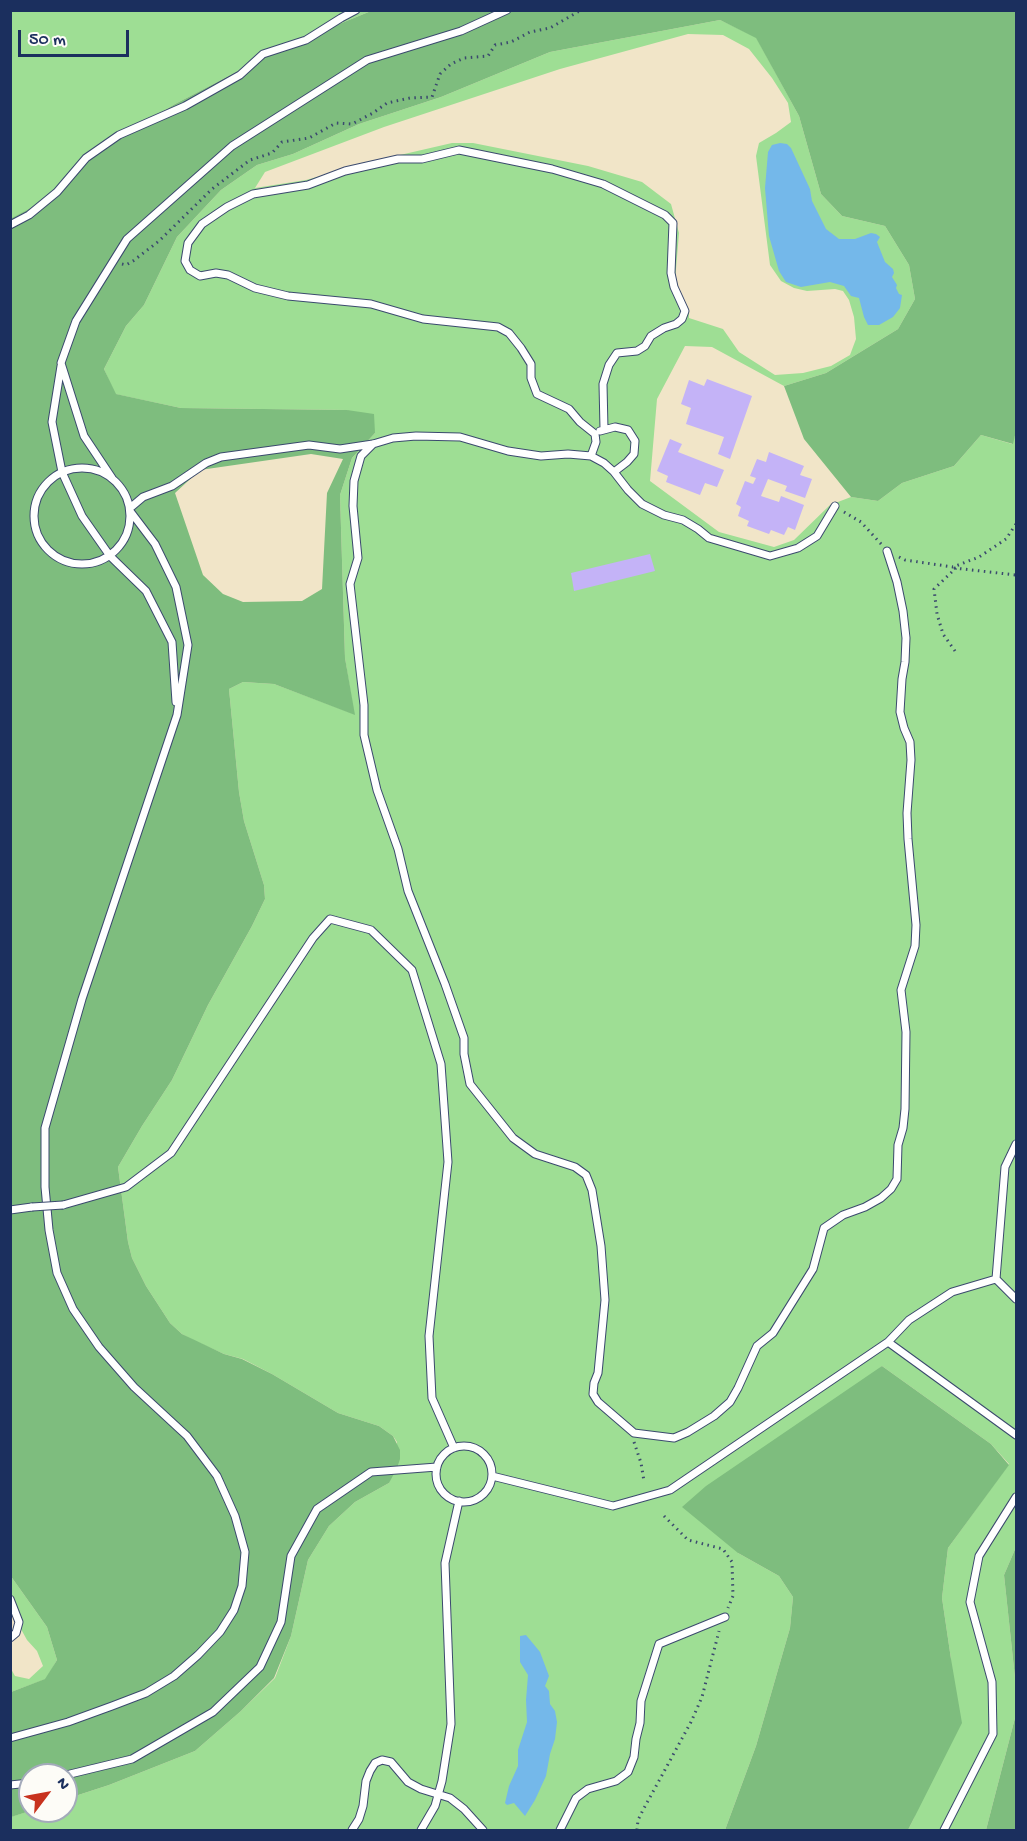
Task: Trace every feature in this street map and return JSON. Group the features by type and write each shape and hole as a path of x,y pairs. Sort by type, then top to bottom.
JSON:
{"lane":[{"path":"10,225 29,215 57,192 86,158 119,135 185,105 240,75 263,54 306,40 356,10"},
{"path":"177,714 172,642 146,591 110,556 82,516 62,472 52,422 61,363 76,321 127,239 231,146 367,60 461,31 507,10"},
{"path":"591,456 596,442 595,434 569,409 537,394 531,378 531,364 508,333 498,327 423,319 371,304 288,296 255,288 228,275 216,273 200,276 189,270 185,261 188,243 202,224 227,207 253,194 308,185 345,171 398,159 422,159 459,150 552,169 603,184 665,214 673,223 671,273 674,287 685,311 682,319 676,324 663,328 651,336 645,346 637,351 617,353 609,365 603,384 604,429"},
{"path":"10,1738 68,1722 120,1703 146,1693 174,1676 220,1632 234,1610 242,1586 245,1552 235,1516 217,1476 187,1436 134,1387 99,1347 73,1309 57,1273 50,1230 45,1187 45,1128 82,999 177,714 188,645 176,587 155,544 130,510 124,492 84,436 61,363"},
{"path":"595,434 615,427 628,430 635,441 634,454 614,472"},
{"path":"112,478 97,470 80,468 62,472 45,486 39,495 34,511 34,524 40,540 48,551 62,560 80,565 110,556 124,541 130,525 130,510 143,497 172,486 206,463 221,457 309,445 340,449 373,444 393,438 460,437 508,451 541,456 568,454 591,456 614,472 642,504 664,515 683,520 709,538 770,556 798,548 817,537 835,506"},
{"path":"373,444 361,456 354,480 353,507 358,558 350,584 364,705 364,735 377,790 398,849 408,891 464,1038 464,1054 470,1084 513,1138 535,1154 575,1167 586,1175 592,1190 601,1246 605,1300 598,1373 593,1394 598,1402 634,1433 674,1438 714,1416 730,1402 757,1346 773,1333 813,1269 824,1228 843,1215 881,1198 891,1190 897,1179 898,1145 905,1109 906,1039 902,990 915,945 916,925 907,813 910,742 900,712 906,638 897,582 887,551"},
{"path":"10,1210 63,1205 126,1186 171,1153 313,938 330,919 371,930 412,970 441,1064 448,1162 429,1347 432,1398 454,1448"},
{"path":"996,1279 1005,1167 1017,1144"},
{"path":"996,1279 1017,1299"},
{"path":"492,1476 613,1506 670,1490 888,1342 909,1320 952,1292 996,1279"},
{"path":"888,1342 1017,1435"},
{"path":"472,1447 487,1458 491,1467 490,1485 485,1493 469,1502 451,1498 438,1485 437,1467 446,1452 454,1448 472,1447"},
{"path":"78,1772 132,1759 213,1713 260,1667 281,1622 291,1557 317,1509 371,1472 437,1467"},
{"path":"944,1830 993,1734 992,1682 970,1602 979,1556 1017,1497"},
{"path":"421,1830 435,1806 446,1762 451,1724 445,1563 459,1501"},
{"path":"10,1599 19,1622 16,1633 10,1638"},
{"path":"560,1830 576,1798 588,1789 616,1781 628,1772 634,1757 640,1723 640,1701 658,1644 724,1617"},
{"path":"352,1830 363,1806 369,1771 375,1763 382,1760 391,1762 408,1782 421,1789 450,1798 464,1809 483,1830"}],"path":[{"path":"113,261 126,265 133,261 159,241 212,189 250,160 272,153 282,142 309,138 336,123 352,124 387,103 410,98 432,97 440,74 451,64 464,58 488,56 495,45 511,42 530,32 550,28 580,10"},
{"path":"835,506 861,522 887,551 905,560 1017,574"},
{"path":"955,651 943,634 934,589 955,568 979,557 1006,539 1017,524"},
{"path":"634,1433 634,1446 641,1463 644,1481"},
{"path":"637,1830 638,1820 702,1697 724,1617 733,1596 732,1562 723,1549 687,1540 664,1516"}],"green space":[{"path":"11,11 371,11 288,45 175,104 94,152 40,203 11,219"},
{"path":"371,11 1016,11 1016,431 1013,444 981,435 954,466 902,483 878,501 851,497 804,439 784,386 826,373 898,329 915,299 909,265 885,226 842,216 821,194 799,116 756,38 720,20 550,52 441,97 359,124 293,154 257,165 221,190 177,237 144,305 126,326 104,369 116,394 181,408 347,410 374,414 375,433 352,458 340,495 345,658 355,715 274,684 243,682 229,689 239,792 244,821 264,885 265,899 208,1005 172,1080 118,1167 128,1242 132,1258 146,1286 170,1323 182,1334 272,1374 338,1413 379,1426 393,1436 400,1450 400,1459 389,1483 355,1502 329,1526 308,1560 291,1636 274,1678 241,1711 195,1751 78,1795 78,1763 18,1763 18,1815 11,1817 11,1692 45,1679 57,1660 47,1627 10,1575 10,219 40,203 94,152 175,104 288,45","holes":["311,454 343,459 327,493 322,589 302,601 243,602 223,594 203,575 175,493 200,470"]},
{"path":"720,20 756,37 799,116 821,194 842,216 885,226 909,265 915,299 898,329 826,373 784,386 712,347 685,346 657,399 650,481 719,532 774,547 794,540 830,505 851,497 878,501 902,483 954,466 981,435 1012,444 1016,431 1016,1547 1004,1575 1016,1687 1016,1714 986,1830 908,1830 914,1818 951,1659 942,1598 948,1548 1009,1464 991,1444 882,1366 738,1553 779,1576 793,1597 790,1628 756,1746 725,1830 11,1830 10,1817 18,1815 18,1823 78,1823 78,1795 195,1751 241,1711 275,1678 291,1636 308,1560 329,1526 355,1502 389,1483 397,1442 393,1436 379,1426 338,1413 243,1359 224,1354 195,1341 182,1334 170,1323 146,1286 132,1258 118,1167 172,1080 208,1005 265,899 264,885 244,821 239,792 229,689 243,682 274,684 354,714 345,658 340,495 352,458 375,433 347,410 181,408 115,394 104,369 126,326 144,305 177,237 221,190 257,165 293,154 359,124 441,97 550,52","holes":["688,34 723,35 749,49 788,103 791,122 759,143 756,156 770,265 781,281 794,288 807,291 835,289 843,291 849,300 854,317 856,339 850,355 831,366 803,373 775,375 739,352 723,329 689,318 689,310 675,281 679,233 671,204 642,182 588,166 473,143 452,143 306,180 255,188 265,172 384,127 560,69"]},
{"path":"882,1366 991,1444 1009,1465 948,1548 942,1598 962,1723 908,1830 725,1830 756,1746 790,1628 793,1597 779,1576 738,1553 682,1507 706,1486"},
{"path":"1016,1547 1016,1687 1004,1575"},
{"path":"10,1575 47,1627 57,1660 46,1679 11,1692 11,1669 15,1676 29,1679 43,1666 37,1651 27,1640 11,1611"},
{"path":"1016,1714 1016,1830 986,1830"}],"water":[{"path":"787,144 791,148 826,229 839,239 855,239 871,233 880,237 877,242 885,262 893,269 892,277 899,294 902,295 900,308 893,317 879,325 868,325 859,298 851,296 844,286 830,282 801,287 786,282 779,271 769,236 765,188 768,152 772,145"},
{"path":"526,1635 540,1652 549,1676 545,1686 549,1691 550,1704 555,1711 557,1722 546,1776 525,1816 514,1803 507,1805 505,1803 509,1786 518,1766 518,1750 527,1722 528,1675 520,1662 520,1636"}],"building":[{"path":"707,379 752,396 730,459 718,454 724,437 686,424 691,408 681,404 689,380 704,386"},
{"path":"670,439 682,444 678,452 724,470 717,487 705,483 700,495 666,482 668,476 657,471"},
{"path":"769,452 804,466 800,475 812,479 805,498 785,491 787,486 768,479 761,496 779,502 781,496 804,505 795,530 788,527 784,535 771,530 769,534 747,526 749,521 738,516 741,507 736,504 745,481 753,484 756,478 750,476 757,459 766,462"},
{"path":"650,554 655,571 574,591 571,573"}]}
